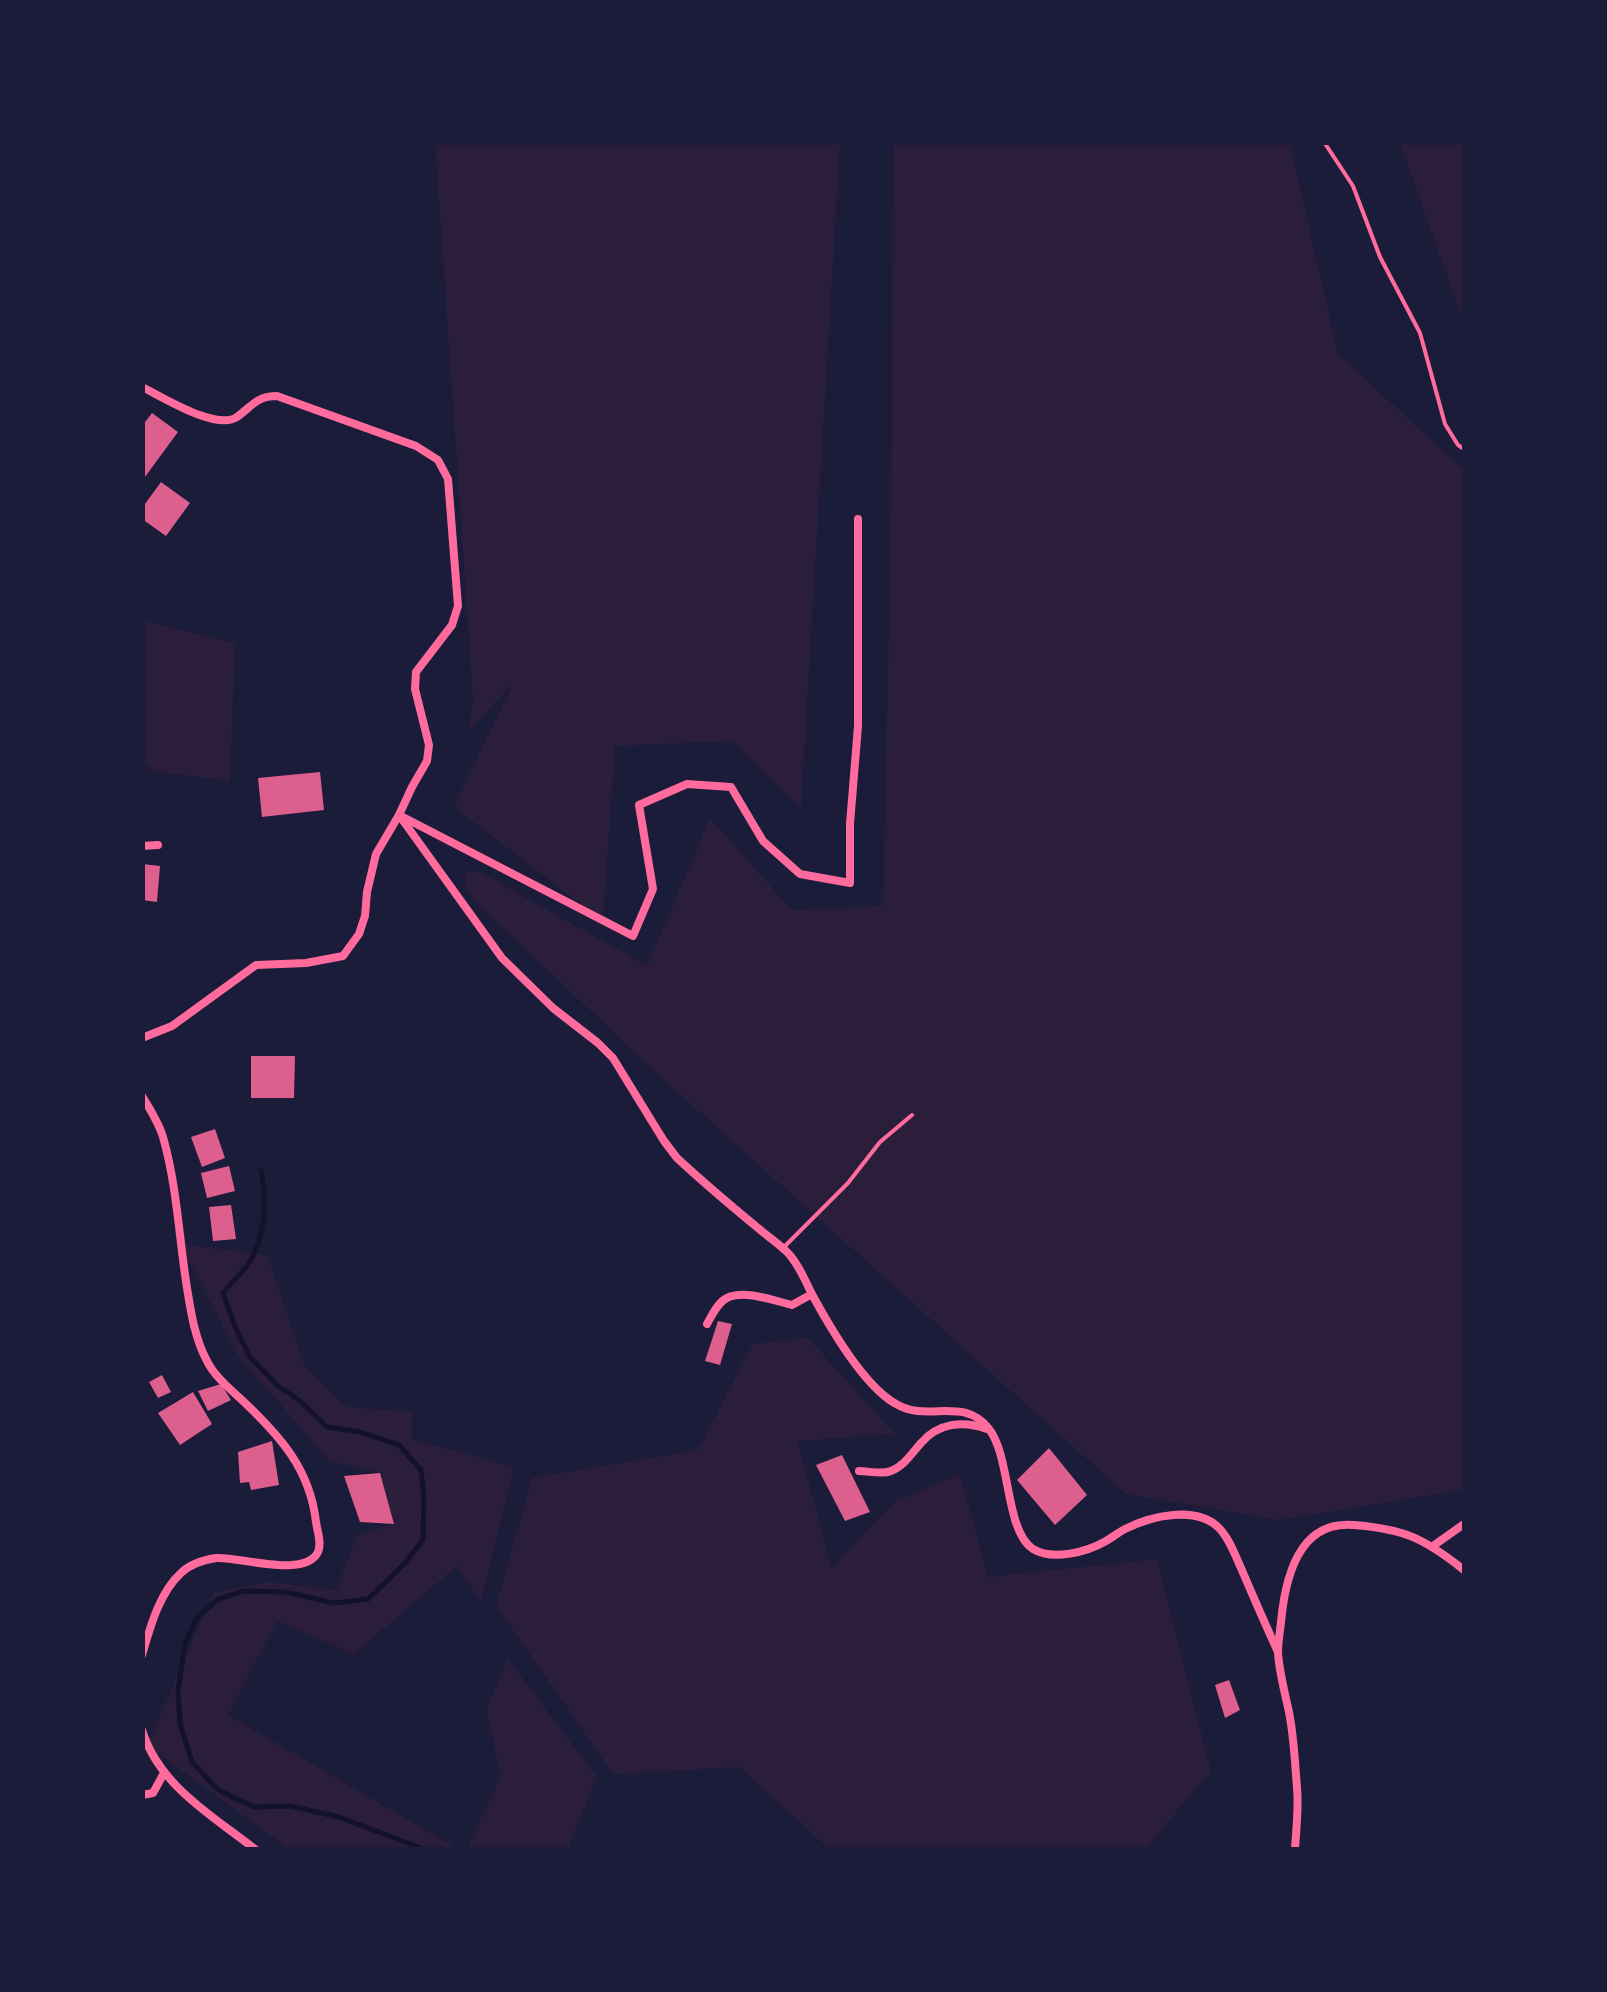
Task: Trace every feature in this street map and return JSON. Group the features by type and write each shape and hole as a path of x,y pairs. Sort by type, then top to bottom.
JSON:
{"street":[{"path":"142,386 220,422 235,418 255,400 277,396 416,446 438,460 448,478 458,606 452,625 416,672 415,689 429,745 428,761 376,854 366,892 365,916 343,956 306,963 256,965 172,1026 142,1038"},
{"path":"399,815 632,936 653,889 639,805 687,784 731,787 764,841 800,874 850,883 850,824 858,726 858,518"},
{"path":"399,815 502,958 553,1008 613,1058 678,1158 789,1254 842,1345 868,1379 896,1405 917,1412 954,1409 991,1431 1016,1521 1030,1547 1042,1553 1081,1552 1150,1520 1193,1515 1221,1530 1278,1652 1298,1792 1296,1850"},
{"path":"142,846 158,845"},
{"path":"142,1096 162,1133 193,1325 208,1364 264,1421 294,1459 308,1483 319,1539 318,1552 298,1565 218,1558 196,1563 180,1574 162,1600 142,1655"},
{"path":"707,1324 724,1299 734,1296 756,1296 792,1306 812,1294"},
{"path":"860,1470 888,1473 900,1466 934,1430 973,1424 991,1431"},
{"path":"1278,1652 1288,1573 1296,1556 1323,1530 1346,1524 1382,1527 1434,1546 1464,1570"},
{"path":"1434,1546 1464,1524"},
{"path":"142,1730 164,1773 186,1796 256,1850"},
{"path":"142,1795 153,1793 164,1773"}],"lane":[{"path":"782,1248 848,1183 880,1142 912,1115"}],"path":[{"path":"1324,142 1353,186 1380,257 1420,332 1445,424 1464,449"}],"shaded area":[{"path":"435,143 840,143 801,808 732,741 615,746 603,921 454,807 513,683 469,732 473,698"},
{"path":"893,143 1290,143 1338,354 1464,470 1463,1490 1279,1520 1126,1494 665,1081 467,891 465,874 480,872 647,966 710,818 792,910 883,906"},
{"path":"1400,143 1464,143 1464,324"},
{"path":"142,620 235,643 230,781 152,771 143,760"},
{"path":"180,1244 267,1255 305,1367 347,1407 412,1412 412,1439 514,1467 481,1602 457,1566 354,1654 277,1621 228,1715 458,1849 289,1849 147,1745 214,1592 270,1582 336,1590 357,1535 394,1524 380,1473 330,1461 239,1357"},
{"path":"808,1338 895,1434 798,1441 831,1569 895,1501 960,1474 988,1577 1157,1559 1211,1771 1145,1849 825,1849 739,1767 613,1774 496,1605 532,1478 698,1450 753,1344"},
{"path":"508,1659 597,1777 568,1849 467,1849 501,1775 486,1710"}],"building":[{"path":"152,413 178,432 142,481 142,426"},
{"path":"161,482 190,503 166,536 142,519 142,508"},
{"path":"320,772 324,810 262,817 258,778"},
{"path":"142,864 160,866 157,902 142,900"},
{"path":"251,1056 295,1056 294,1098 251,1098"},
{"path":"215,1129 225,1158 202,1167 191,1137"},
{"path":"229,1166 235,1191 207,1198 201,1173"},
{"path":"231,1205 236,1239 213,1241 209,1207"},
{"path":"718,1321 732,1324 720,1365 705,1361"},
{"path":"162,1375 171,1392 158,1398 149,1382"},
{"path":"221,1384 231,1400 208,1411 198,1391"},
{"path":"193,1392 212,1424 180,1445 158,1413"},
{"path":"272,1441 279,1485 251,1490 249,1482 240,1483 238,1452"},
{"path":"1049,1448 1087,1495 1055,1525 1017,1480"},
{"path":"842,1455 870,1512 845,1521 816,1465"},
{"path":"380,1473 394,1524 360,1522 344,1476"},
{"path":"1229,1680 1240,1710 1225,1718 1215,1685"}],"waterway":[{"path":"261,1171 264,1206 259,1241 249,1263 223,1293 235,1327 250,1357 327,1427 360,1432 399,1445 421,1470 423,1540 368,1599 334,1603 285,1592 244,1591 218,1599 196,1619 185,1644 178,1691 180,1724 192,1762 218,1790 254,1807 290,1806 339,1817 426,1850"}]}
